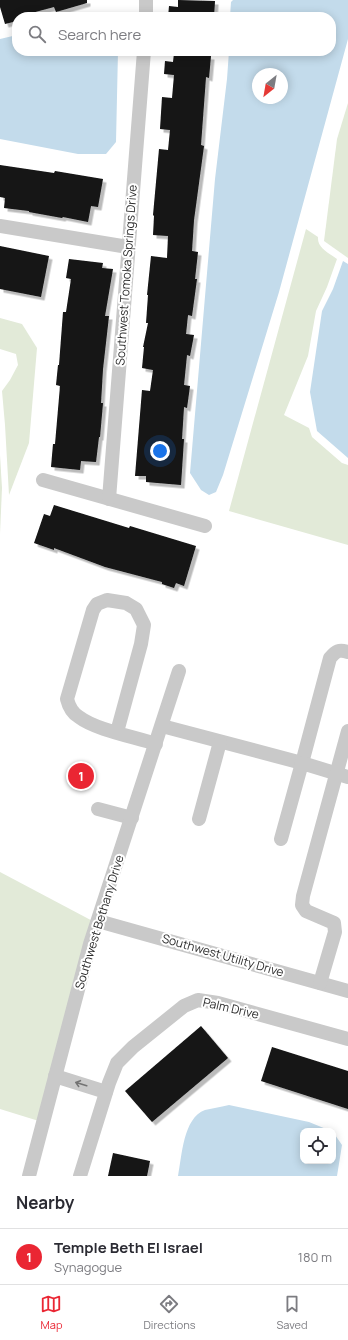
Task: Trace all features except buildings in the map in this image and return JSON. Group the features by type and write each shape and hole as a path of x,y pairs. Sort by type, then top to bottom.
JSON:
{"street":[{"path":"146,0 146,12"},
{"name":"Southwest Tomoka Springs Drive","path":"109,499 144,56"},
{"path":"0,226 128,247"},
{"path":"43,480 205,526"},
{"path":"117,732 141,644 144,625 136,609 126,603 107,600 97,604 93,610 67,699 69,707 78,717 91,724 117,732 156,744"},
{"path":"281,839 330,658 336,651 340,650 348,652"},
{"name":"Southwest Bethany Drive","path":"29,1176 90,944 179,671"},
{"path":"162,726 342,776"},
{"path":"320,983 335,932 334,923 306,911 302,905 303,896 342,776 348,730"},
{"path":"199,819 220,742"},
{"path":"98,809 132,818"},
{"name":"Southwest Utility Drive","path":"98,920 348,991"},
{"name":"Palm Drive","path":"80,1176 106,1092 117,1063 133,1047 184,1006 198,1000 218,1003 348,1039"},
{"path":"56,1076 106,1092"}],"green space":[{"path":"348,103 348,258 324,241 337,139"},
{"path":"306,229 318,237 321,247 337,259 327,287 316,311 308,356 284,415 309,428 312,437 342,463 348,465 348,545 229,511"},
{"path":"0,318 22,324 37,348 29,443 9,495 2,391 18,365 16,354 0,349"},
{"path":"0,455 2,488 0,534"},
{"path":"0,872 102,926 42,1122 0,1109"}],"water":[{"path":"233,0 348,0 348,39 279,292 223,475 216,492 209,495 201,490 190,473 215,179 229,56 336,56 336,12 230,12 231,2"},
{"path":"12,36 12,56 118,56 116,142 106,154 78,154 0,139 0,39"},
{"path":"343,261 348,264 348,458 317,431 310,392 322,311 333,289"},
{"path":"229,1105 309,1122 324,1128 300,1128 300,1164 336,1164 336,1136 342,1145 337,1176 178,1176 182,1148 188,1129 198,1114 205,1110"}],"place":[{"name":"Temple Beth El Israel","path":"81,776"}]}
